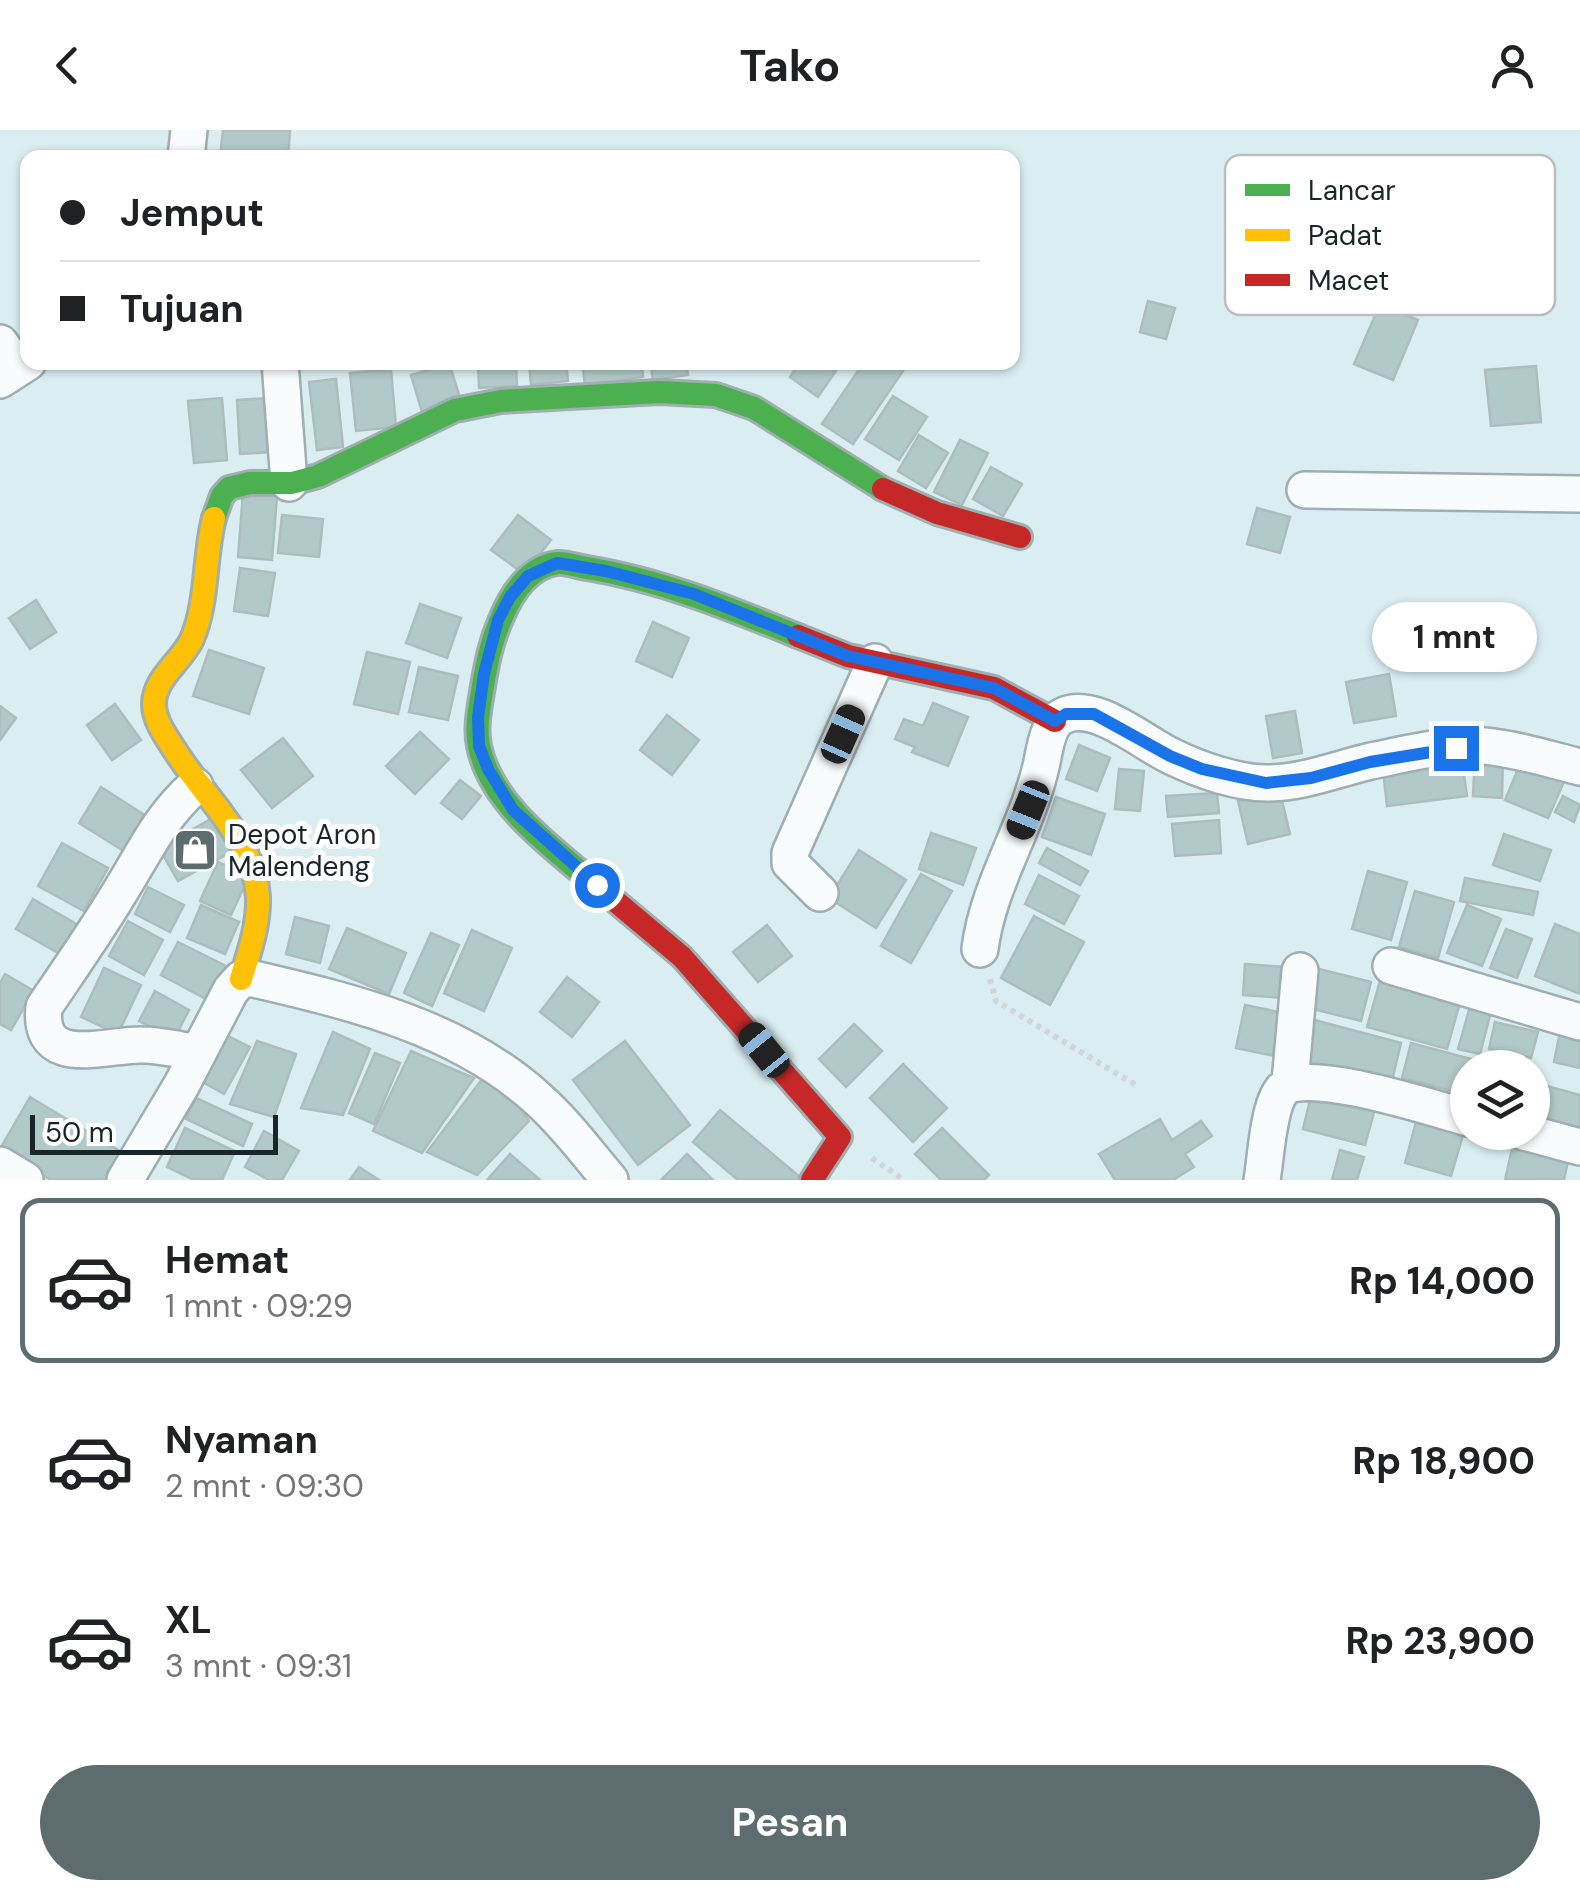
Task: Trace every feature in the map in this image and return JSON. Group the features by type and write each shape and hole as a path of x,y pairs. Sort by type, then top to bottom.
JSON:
{"street":[{"path":"281,370 289,483"},
{"path":"126,1180 190,1070 230,990 241,979 258,916 257,872 224,814 195,786 156,718 156,690 187,650 199,618 216,510 224,492 245,483 289,483 344,466 437,416 495,399 650,391 716,395 744,403 910,504 962,523 1020,537"},
{"path":"1305,490 1580,494"},
{"path":"812,1180 840,1137 682,957 528,827 488,769 479,746 478,717 490,644 510,597 528,576 557,563 606,571 694,594 848,656 994,688 1055,721"},
{"path":"820,894 790,864 790,852 875,662"},
{"path":"980,949 984,921 1028,810 1055,721 1066,714 1094,714 1202,769 1266,783 1311,778 1417,753 1480,746 1524,752 1580,767"},
{"path":"190,1070 140,1044 76,1052 46,1034 43,1026 44,1007 120,892 168,809 195,786"},
{"path":"1391,966 1580,1022"},
{"path":"1262,1180 1276,1101 1290,1082 1300,971"},
{"path":"241,979 344,1001 449,1041 540,1100 610,1180"},
{"path":"1290,1082 1350,1086 1450,1113"},
{"path":"1550,1139 1580,1147"},
{"path":"0,1165 24,1180"}],"path":[{"path":"980,949 996,1001 1139,1087"}],"building":[{"path":"223,130 290,130 289,150 221,150"},
{"path":"1148,301 1175,308 1166,339 1140,332"},
{"path":"1375,315 1406,315 1418,320 1393,380 1354,364"},
{"path":"1536,366 1541,422 1491,426 1485,370"},
{"path":"391,370 396,427 356,431 350,373"},
{"path":"427,370 451,370 461,401 422,412 411,375"},
{"path":"478,370 516,370 517,386 479,388"},
{"path":"530,370 567,370 568,381 531,385"},
{"path":"583,370 643,370 643,377 585,385"},
{"path":"651,370 687,370 688,375 653,380"},
{"path":"795,370 837,370 818,397 790,377"},
{"path":"859,370 903,371 853,444 822,424"},
{"path":"336,379 343,447 317,450 309,382"},
{"path":"893,396 927,417 899,460 865,439"},
{"path":"222,398 227,460 194,463 188,401"},
{"path":"268,398 272,452 240,454 237,400"},
{"path":"919,435 948,453 926,488 898,471"},
{"path":"960,440 988,453 962,505 934,492"},
{"path":"991,467 1022,484 1003,516 973,499"},
{"path":"243,493 277,496 272,560 238,557"},
{"path":"1257,508 1290,517 1280,553 1247,544"},
{"path":"282,515 323,519 319,557 278,553"},
{"path":"518,515 551,540 524,574 491,550"},
{"path":"240,568 275,573 268,616 234,611"},
{"path":"36,600 56,632 30,649 9,618"},
{"path":"420,604 461,618 447,658 406,643"},
{"path":"653,622 689,638 672,677 636,661"},
{"path":"209,650 264,668 249,714 193,696"},
{"path":"367,652 410,662 398,714 354,704"},
{"path":"419,667 458,676 448,720 409,712"},
{"path":"1389,674 1396,716 1354,723 1346,682"},
{"path":"933,703 968,717 948,766 912,752 915,747 895,739 904,719 923,726"},
{"path":"115,704 141,740 112,760 87,725"},
{"path":"0,706 16,718 0,740"},
{"path":"1295,711 1302,753 1273,758 1266,716"},
{"path":"667,715 699,740 672,775 640,750"},
{"path":"420,732 449,759 415,794 386,766"},
{"path":"283,738 313,776 272,808 241,770"},
{"path":"1079,745 1110,758 1097,791 1066,779"},
{"path":"1475,754 1503,756 1502,798 1473,796"},
{"path":"1523,757 1567,775 1548,818 1505,800"},
{"path":"1462,761 1467,796 1387,806 1383,770"},
{"path":"1119,769 1144,771 1140,811 1115,809"},
{"path":"460,780 481,796 462,819 441,803"},
{"path":"101,787 149,818 127,853 79,823"},
{"path":"1280,792 1290,834 1248,844 1238,801"},
{"path":"1217,793 1219,813 1168,817 1166,796"},
{"path":"1563,796 1580,805 1574,822 1555,812"},
{"path":"1056,797 1105,814 1091,855 1042,837"},
{"name":"Depot Aron Malendeng","path":"211,819 231,852 178,881 159,848"},
{"path":"1219,820 1221,853 1175,856 1172,824"},
{"path":"931,833 976,848 963,885 919,869"},
{"path":"1504,834 1551,850 1540,881 1493,865"},
{"path":"62,843 108,868 84,911 38,886"},
{"path":"1047,848 1088,871 1080,885 1039,863"},
{"path":"859,850 906,880 876,928 829,898"},
{"path":"218,862 249,876 231,915 200,901"},
{"path":"1368,871 1407,882 1391,940 1352,929"},
{"path":"921,874 952,891 911,963 881,946"},
{"path":"1039,875 1079,896 1064,924 1025,904"},
{"path":"1465,878 1538,892 1533,915 1460,901"},
{"path":"148,887 184,905 170,932 135,914"},
{"path":"1415,891 1454,902 1438,958 1399,947"},
{"path":"33,899 85,929 69,959 16,929"},
{"path":"201,905 239,922 225,954 187,938"},
{"path":"1467,905 1501,919 1482,966 1447,953"},
{"path":"1034,916 1084,942 1050,1005 1001,978"},
{"path":"295,917 329,926 320,963 286,954"},
{"path":"128,921 163,940 144,975 109,956"},
{"path":"1555,924 1580,934 1580,994 1535,976"},
{"path":"767,925 792,956 758,982 733,952"},
{"path":"347,928 406,953 389,994 329,969"},
{"path":"1506,929 1532,939 1517,978 1490,968"},
{"path":"472,930 512,948 484,1011 444,993"},
{"path":"431,933 459,945 432,1006 404,993"},
{"path":"178,942 226,966 208,1000 161,975"},
{"path":"1245,964 1287,967 1286,998 1243,995"},
{"path":"104,968 141,985 118,1034 81,1017"},
{"path":"1319,969 1371,982 1361,1021 1309,1008"},
{"path":"5,974 34,991 11,1030 0,1024 0,983"},
{"path":"567,977 599,1002 572,1037 540,1012"},
{"path":"1381,977 1461,999 1447,1049 1367,1027"},
{"path":"155,991 189,1010 174,1039 139,1021"},
{"path":"1471,1003 1492,1008 1481,1050 1458,1049"},
{"path":"1245,1005 1293,1015 1284,1058 1236,1048"},
{"path":"1307,1018 1401,1043 1391,1085 1296,1059"},
{"path":"1495,1022 1538,1032 1533,1050 1489,1049"},
{"path":"854,1024 882,1051 846,1087 819,1059"},
{"path":"333,1032 370,1049 343,1115 301,1108"},
{"path":"1560,1032 1580,1036 1580,1068 1554,1062"},
{"path":"226,1035 250,1047 224,1094 201,1081"},
{"path":"257,1041 296,1054 274,1117 230,1104"},
{"path":"625,1041 690,1125 638,1165 573,1080"},
{"path":"1411,1043 1450,1053 1450,1090 1402,1078"},
{"path":"411,1051 474,1078 422,1153 373,1131"},
{"path":"375,1053 400,1063 374,1124 349,1113"},
{"path":"903,1064 947,1108 913,1142 870,1098"},
{"path":"482,1079 510,1094 529,1121 477,1175 427,1152"},
{"path":"1550,1087 1580,1095 1580,1129 1550,1123"},
{"path":"1312,1092 1375,1109 1365,1145 1303,1129"},
{"path":"30,1097 128,1156 113,1180 51,1180 0,1149"},
{"path":"196,1098 252,1124 243,1146 186,1119"},
{"path":"720,1110 800,1177 738,1180 693,1142"},
{"path":"1160,1119 1172,1140 1201,1121 1212,1136 1185,1154 1194,1167 1173,1180 1115,1180 1099,1154"},
{"path":"1416,1122 1450,1131 1450,1150 1459,1150 1451,1176 1405,1163"},
{"path":"185,1128 235,1151 222,1180 194,1180 167,1167"},
{"path":"942,1128 989,1175 984,1180 941,1180 915,1154"},
{"path":"264,1131 299,1151 282,1180 269,1180 245,1167"},
{"path":"1340,1150 1364,1157 1357,1180 1332,1180"},
{"path":"1512,1150 1568,1161 1564,1180 1505,1180"},
{"path":"510,1154 540,1180 487,1180"},
{"path":"687,1154 713,1180 661,1180"},
{"path":"359,1167 379,1180 350,1180"}],"traffic: fast":[{"path":"214,518 229,488 250,483 292,483 318,476 455,410 501,401 659,392 716,395 754,408 883,489"},
{"path":"595,884 510,806 496,787 479,746 478,716 490,652 515,592 537,570 557,563 568,564 668,587 798,636"}],"traffic: slow":[{"path":"214,518 197,625 187,647 163,678 154,704 165,735 227,820 255,876 257,918 241,979"}],"traffic: jam":[{"path":"883,489 937,513 1020,537"},
{"path":"798,636 848,656 994,688 1055,721"},
{"path":"595,884 682,957 840,1137 812,1180"}],"place":[{"name":"Depot Aron Malendeng","path":"195,850"}],"route":[{"path":"597,885 513,810 479,746 478,717 484,674 498,620 510,597 528,576 557,563 606,571 694,594 848,656 994,688 1055,721 1066,714 1094,714 1170,756 1236,778 1266,783 1311,778 1370,762 1456,748"}]}
